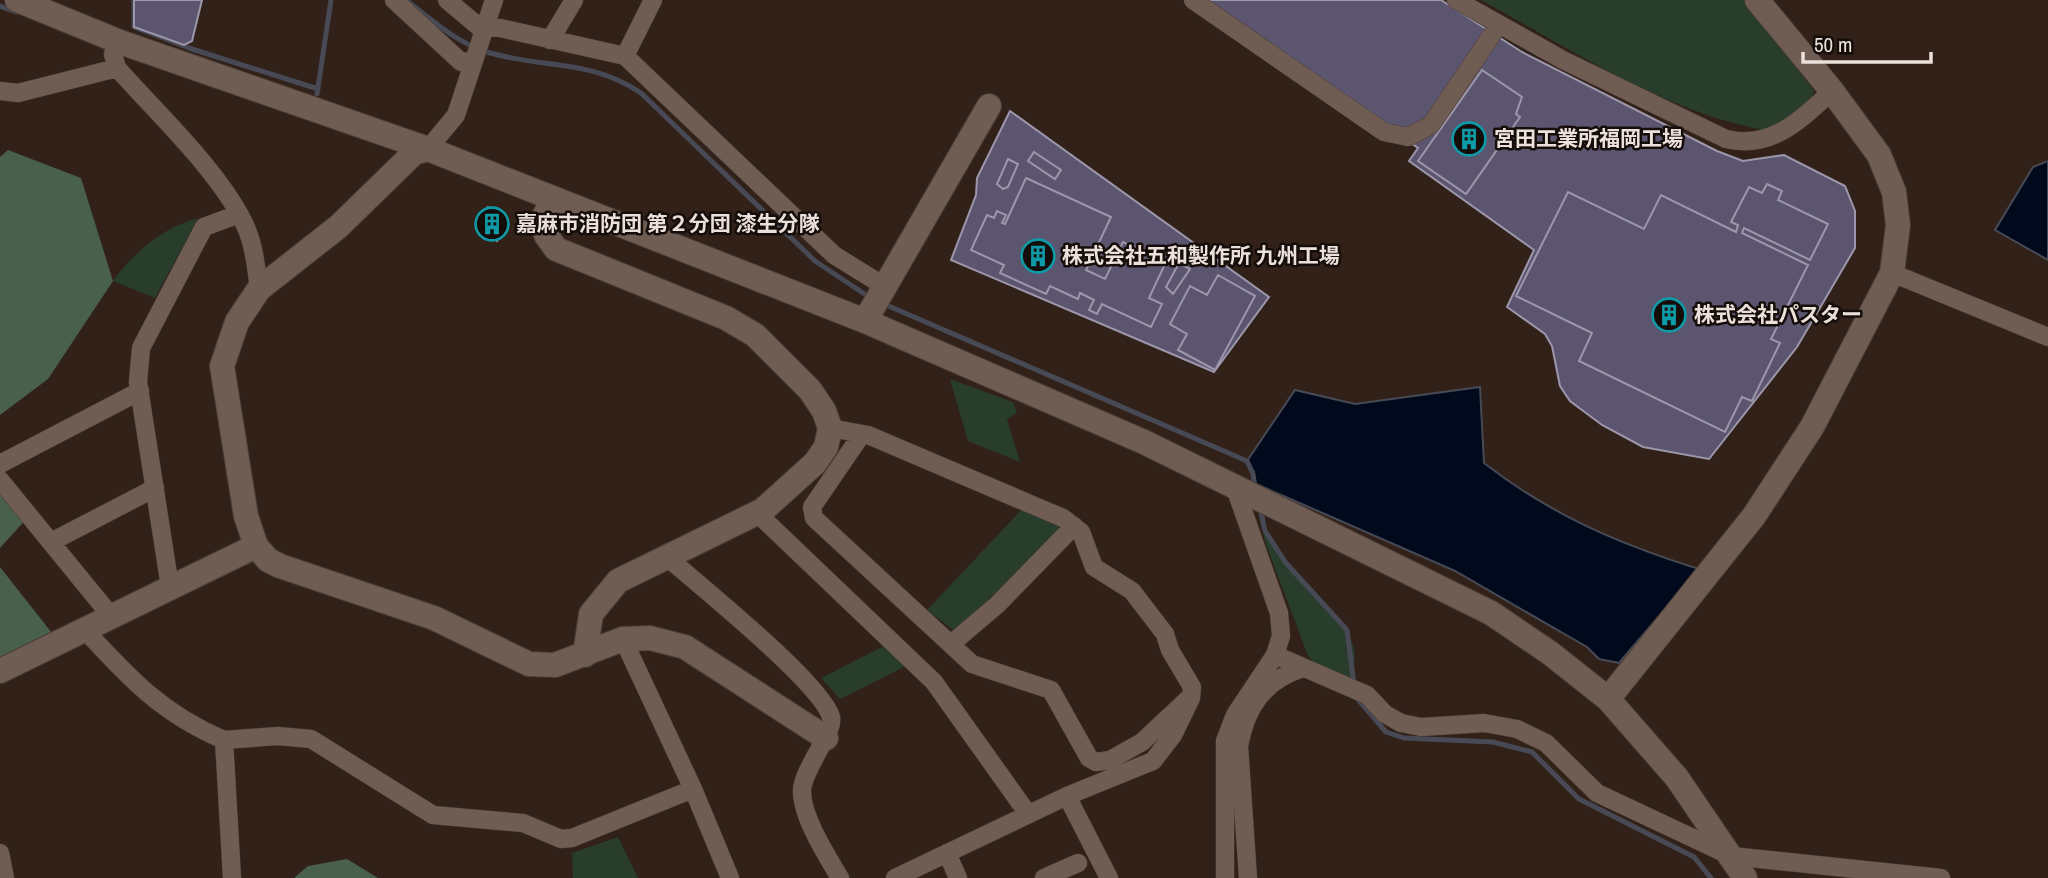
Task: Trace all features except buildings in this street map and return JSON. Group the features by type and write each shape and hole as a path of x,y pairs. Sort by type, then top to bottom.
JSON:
{"street":[{"path":"17,0 120,42 428,149 865,321 1144,442 1491,613 1550,653 1608,699 1655,749 1745,878"},
{"path":"394,0 461,62 474,61"},
{"path":"447,0 478,26 625,56 834,255 884,286"},
{"path":"494,0 456,115 428,149 414,153 338,227 259,289 237,322 222,366 246,516 256,546 268,559 280,566 434,618 529,664 555,665 623,639 650,638 685,647 826,738"},
{"path":"550,40 574,0"},
{"path":"625,56 653,0"},
{"path":"1193,0 1384,132 1408,137 1431,125 1499,24"},
{"path":"1456,0 1574,65 1726,139 1744,143 1770,139 1795,125 1832,91"},
{"path":"1608,699 1754,516 1812,427 1892,273 1898,225 1894,192 1867,135 1757,0"},
{"path":"120,42 113,54 117,68 226,193 239,214 254,252 259,289"},
{"path":"0,91 18,93 117,68"},
{"path":"865,321 989,106"},
{"path":"554,198 542,221 546,235 556,249 726,318 755,335 810,390 824,411 830,428 826,447 815,463 757,513 618,581 601,599 592,614 585,655"},
{"path":"170,587 140,391 141,348 204,227 239,214"},
{"path":"1892,273 2048,337"},
{"path":"0,464 140,391"},
{"path":"830,428 863,434 1063,518 1081,532 1094,567 1132,592 1165,634 1170,650 1192,687 1191,698 1173,735 1153,761 1066,796 895,878"},
{"path":"863,434 812,507 814,518 972,664 1051,690 1089,758 1096,762 1110,760 1142,742 1183,701 1191,698"},
{"path":"0,480 111,616"},
{"path":"51,542 155,488"},
{"path":"1225,878 1225,741 1235,715 1275,654 1281,636 1279,613 1240,488"},
{"path":"757,513 934,682 1028,814"},
{"path":"951,644 997,605 1074,526"},
{"path":"0,671 256,546"},
{"path":"667,557 782,659 821,699 831,716 832,725 815,753 802,790 813,829 840,878"},
{"path":"84,629 137,686 169,712 224,740 278,736 312,739 372,780 433,814 523,823 561,839 572,838 693,789"},
{"path":"623,639 693,789 730,878"},
{"path":"1275,654 1367,695 1385,714 1401,723 1421,727 1484,723 1517,729 1546,743 1597,793 1731,856 1941,878"},
{"path":"1248,878 1240,746 1242,730 1270,683 1303,668"},
{"path":"224,740 232,878"},
{"path":"1066,796 1109,878"},
{"path":"0,852 5,878"},
{"path":"947,853 958,878"},
{"path":"1044,878 1078,863"}],"green space":[{"path":"1481,0 1744,0 1814,91 1809,105 1768,131 1730,122 1692,110 1620,77"},
{"path":"8,150 81,178 113,281 48,379 0,415 0,157"},
{"path":"198,218 155,298 113,281 130,260 150,242 172,228"},
{"path":"950,379 1013,402 1017,413 1007,419 1020,462 968,441"},
{"path":"0,484 29,516 0,548"},
{"path":"1026,505 1058,520 1059,534 955,631 927,610"},
{"path":"1261,520 1303,585 1350,638 1354,665 1349,681 1319,668 1308,656 1265,542"},
{"path":"0,567 59,642 0,671"},
{"path":"886,645 910,664 840,699 821,678"},
{"path":"618,837 638,878 573,878 572,853"},
{"path":"347,859 378,878 294,878 308,866"}],"water":[{"path":"2048,161 2048,260 1995,230 2033,167"},
{"path":"1480,387 1484,463 1560,513 1613,538 1699,569 1619,663 1599,659 1587,647 1455,571 1254,483 1254,472 1247,461 1295,390 1355,404"}],"waterway":[{"path":"134,0 134,27 192,49 318,89"},
{"path":"317,94 331,0"},
{"path":"406,0 444,30 475,48 507,57 603,74 641,93 815,261 872,299"},
{"path":"0,6 16,12"},
{"path":"884,304 1247,461 1255,488"},
{"path":"1260,508 1265,531 1286,563 1347,630 1354,684"},
{"path":"1356,697 1386,732 1404,738 1493,742 1532,752 1579,799 1694,857 1711,878"}],"place":[{"name":"宮田工業所福岡工場","path":"1469,139"},
{"name":"嘉麻市消防団 第２分団 漆生分隊","path":"492,224"},
{"name":"株式会社五和製作所 九州工場","path":"1038,256"},
{"name":"株式会社パスター","path":"1669,315"}]}
